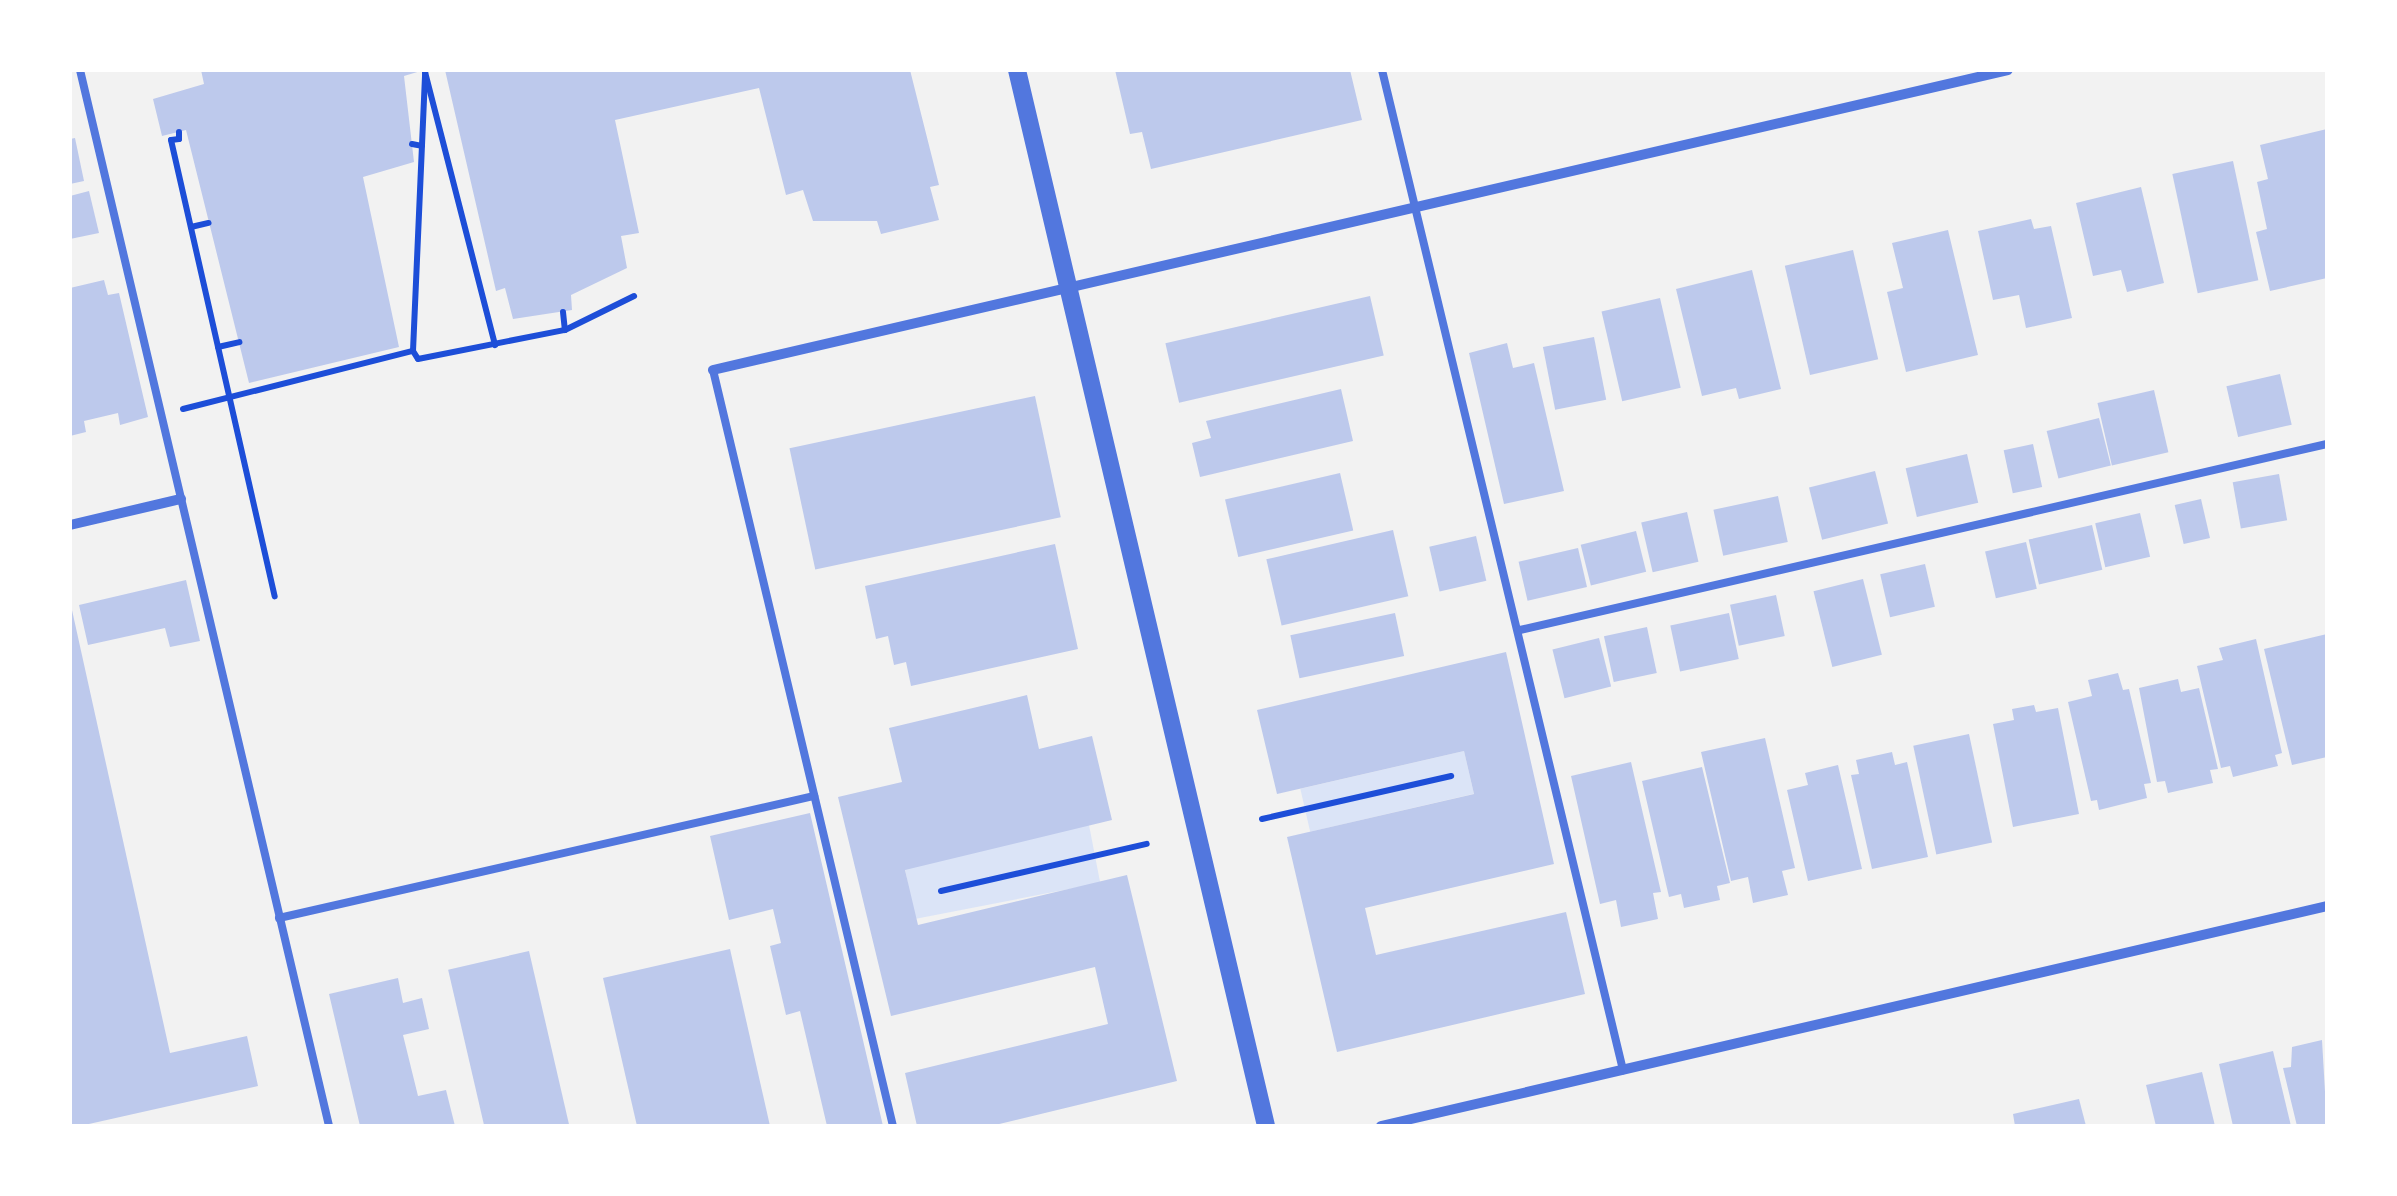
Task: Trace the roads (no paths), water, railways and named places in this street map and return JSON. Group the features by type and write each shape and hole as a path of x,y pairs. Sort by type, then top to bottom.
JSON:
{"street":[{"path":"1017,70 1266,1126"},
{"path":"713,370 2008,70"},
{"path":"70,524 180,498"},
{"path":"1381,1126 2327,906"}],"lane":[{"path":"80,70 329,1126"},
{"path":"1382,70 1623,1070"},
{"path":"713,370 893,1126"},
{"path":"1520,630 2327,444"},
{"path":"279,918 814,796"}]}
